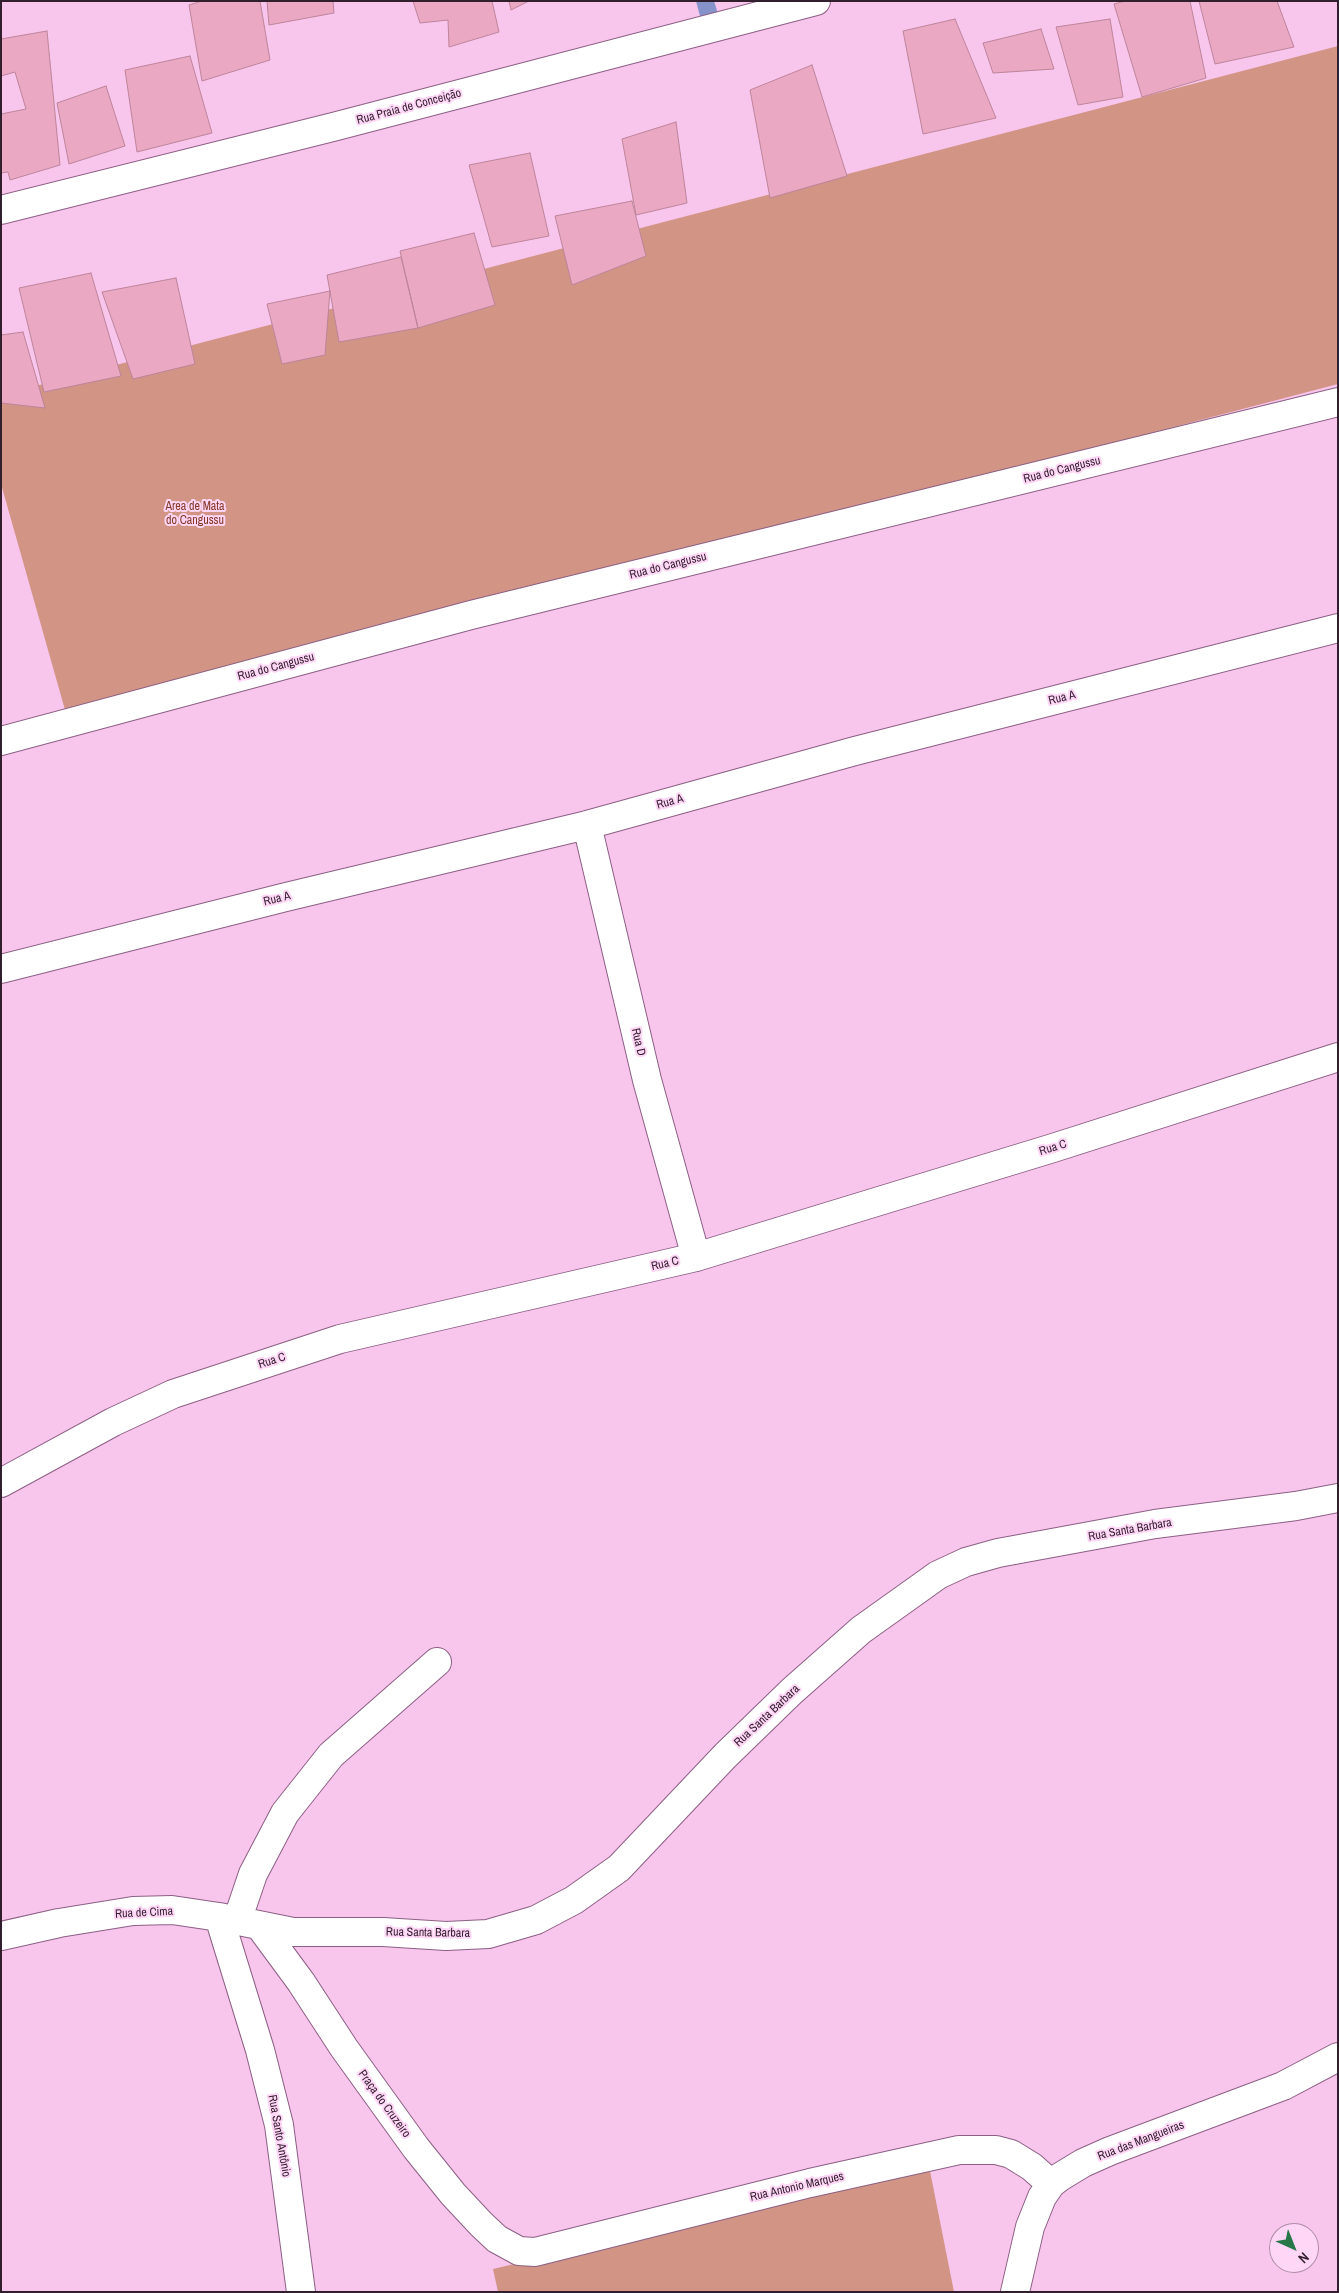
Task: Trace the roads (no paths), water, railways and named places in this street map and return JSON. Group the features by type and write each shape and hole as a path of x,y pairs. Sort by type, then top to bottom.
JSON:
{"street":[{"name":"Rua Praia de Conceição","path":"1,210 304,135 816,1"},
{"name":"Rua do Cangussu","path":"1,741 471,615 1338,402"},
{"name":"Rua A","path":"1,969 295,894 587,825 855,751 1338,628"},
{"name":"Rua D","path":"587,825 647,1080 696,1257"},
{"name":"Rua C","path":"1,1483 113,1422 173,1394 340,1339 696,1257 1053,1148 1338,1057"},
{"name":"Rua Santa Barbara","path":"238,1921 293,1932 384,1932 446,1936 488,1934 536,1920 574,1900 619,1868 725,1756 792,1691 861,1630 938,1575 966,1562 998,1552 1054,1544 1155,1524 1296,1506 1338,1498"},
{"path":"238,1921 253,1874 285,1813 331,1755 437,1662"},
{"name":"Rua de Cima","path":"1,1936 59,1923 133,1912 172,1910 238,1921"},
{"name":"Rua Santo Antônio","path":"238,1921 239,1984 260,2050 279,2124 301,2292"},
{"name":"Praça do Cruzeiro","path":"238,1921 301,1982 392,2118 453,2194 497,2239 519,2251 535,2252"},
{"name":"Rua das Mangueiras","path":"1015,2292 1030,2227 1042,2197 1052,2184 1083,2163 1284,2086 1338,2057"},
{"name":"Rua Antonio Marques","path":"535,2252 783,2189 958,2150 996,2150 1011,2154 1032,2166 1052,2184"}],"water":[{"path":"696,1 714,1 719,17 701,20"}],"park label":[{"name":"Area de Mata do Cangussu","path":"195,514"}]}
